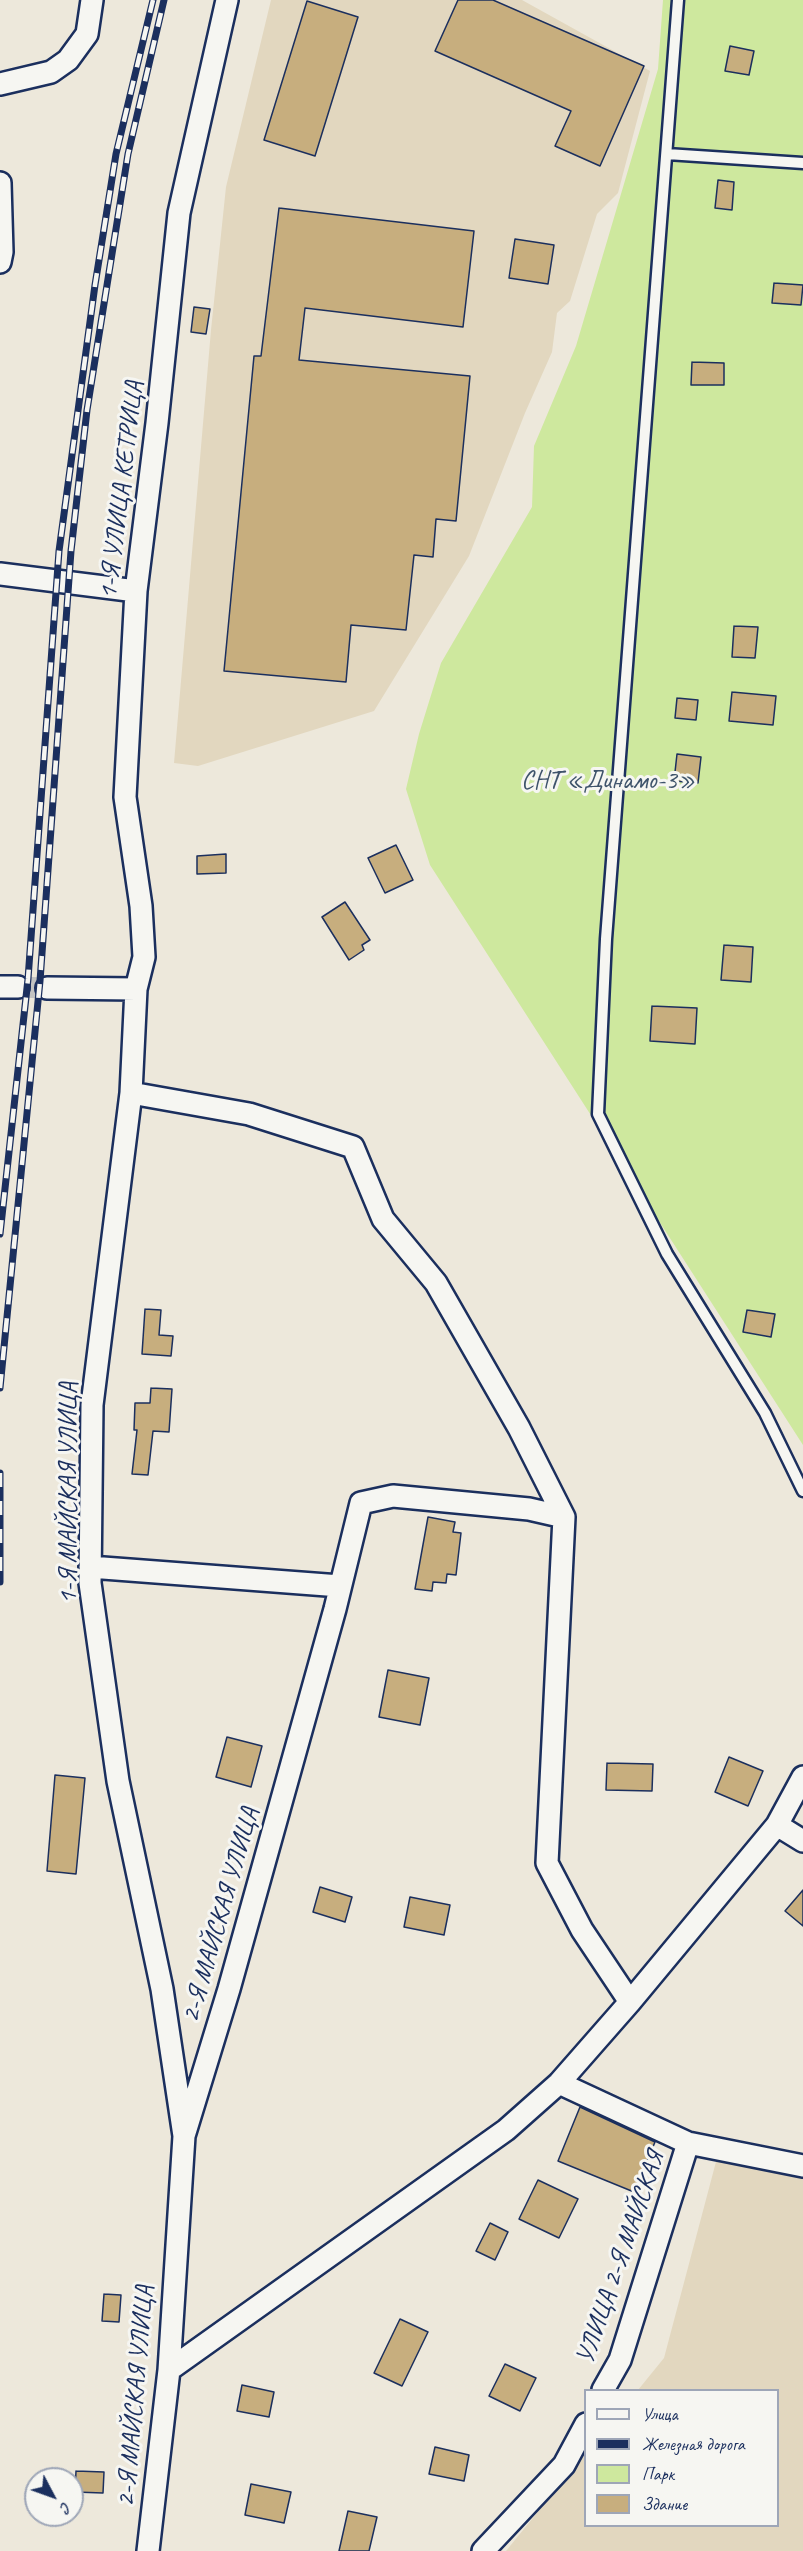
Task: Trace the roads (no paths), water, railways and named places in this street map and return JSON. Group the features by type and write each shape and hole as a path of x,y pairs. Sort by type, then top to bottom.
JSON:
{"street":[{"path":"0,84 51,72 68,60 87,34 92,0"},
{"name":"1-Я УЛИЦА КЕТРИЦА","path":"136,989 144,957 141,906 125,797 136,591 157,423 179,213 227,0"},
{"path":"0,183 2,252 0,262"},
{"path":"0,574 136,591"},
{"path":"47,988 136,989"},
{"name":"1-Я МАЙСКАЯ УЛИЦА","path":"136,989 131,1093 92,1405 90,1584 118,1781 162,1989 184,2136"},
{"path":"131,1093 249,1114 354,1147 383,1219 436,1283 519,1428 564,1517 547,1863 582,1930 630,2002"},
{"name":"2-Я МАЙСКАЯ УЛИЦА","path":"148,2551 169,2370 184,2136 229,1989 361,1503 393,1496 529,1509 564,1517"},
{"path":"90,1567 340,1586"},
{"path":"169,2370 506,2130 559,2083 630,2002 777,1825 803,1777"},
{"path":"777,1825 803,1841"},
{"path":"559,2083 688,2143 803,2166"},
{"name":"УЛИЦА 2-Я МАЙСКАЯ","path":"604,2389 620,2360 688,2143"},
{"path":"483,2551 564,2464 584,2426"}],"lane":[{"path":"678,0 606,939 598,1114 667,1254 765,1413 803,1491"},
{"path":"666,154 803,163"}],"tunnel":[{"path":"18,987 47,988"}],"railway":[{"path":"0,1234 28,979 59,551 95,285 116,154 153,0"},
{"path":"0,1388 40,981 71,551 87,410 128,154 164,0"},
{"path":"0,1473 0,1582"}],"park label":[{"name":"СНТ «Динамо-3»","path":"608,781"}]}
